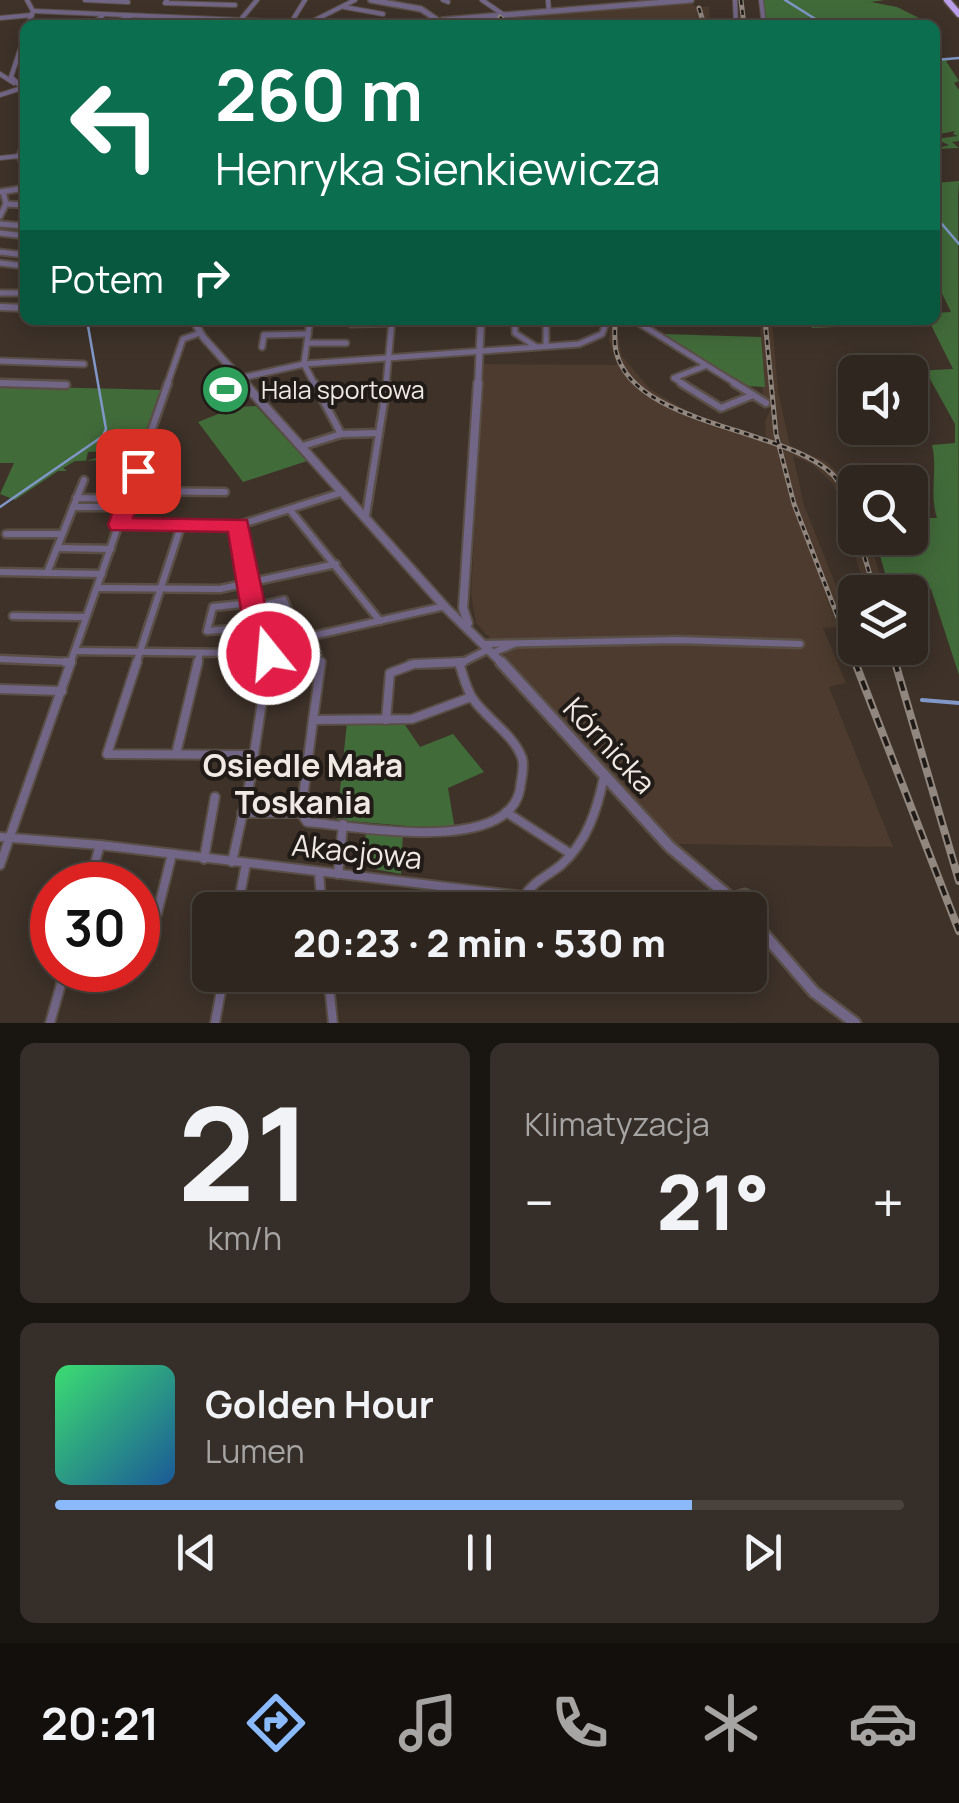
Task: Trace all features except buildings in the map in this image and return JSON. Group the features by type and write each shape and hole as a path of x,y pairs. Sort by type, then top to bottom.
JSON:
{"highway":[{"path":"947,0 959,14"}],"street":[{"path":"27,0 32,13 30,20"},
{"path":"85,0 128,2"},
{"path":"167,0 165,3 236,6"},
{"path":"238,20 257,0"},
{"path":"313,20 355,0"},
{"path":"371,0 426,10 434,20"},
{"path":"404,5 416,0"},
{"path":"482,0 504,15"},
{"path":"548,0 548,11"},
{"path":"456,20 691,0"},
{"path":"88,13 101,1"},
{"path":"343,6 383,14"},
{"path":"0,18 32,13 88,13 222,20"},
{"path":"97,20 104,14"},
{"path":"124,20 132,15"},
{"path":"0,95 19,89 5,76 20,49"},
{"path":"16,61 20,61"},
{"path":"20,152 20,160"},
{"path":"0,158 19,156"},
{"path":"0,216 6,204 2,192"},
{"path":"16,204 20,199"},
{"path":"6,204 20,204"},
{"name":"Kórnicka","path":"196,325 302,446 344,491 363,505 366,515 434,591 454,603 488,649 670,847 726,892"},
{"path":"309,325 304,364 342,434"},
{"path":"363,505 391,356 392,325"},
{"path":"75,651 237,654 454,603 467,587 482,325"},
{"path":"515,325 515,333 535,346"},
{"path":"546,325 546,346"},
{"path":"241,378 304,364 588,342 602,334 606,325"},
{"path":"642,325 766,403"},
{"path":"0,866 5,837 62,691 184,339 200,334"},
{"path":"262,347 264,335 308,334"},
{"path":"306,343 346,343"},
{"path":"0,361 84,364"},
{"path":"706,365 674,378 722,408 754,395"},
{"path":"0,383 66,385"},
{"path":"302,446 342,434 378,434"},
{"path":"46,573 84,480"},
{"path":"120,525 238,525 344,491"},
{"path":"74,503 225,492"},
{"path":"290,510 380,621"},
{"path":"232,862 254,756 269,654 257,628 238,525"},
{"path":"180,526 108,754 254,756"},
{"path":"6,534 62,534"},
{"path":"56,548 111,548"},
{"path":"97,588 251,585 336,564"},
{"path":"0,575 102,574"},
{"path":"257,628 207,631 213,607 284,600 291,618"},
{"path":"10,617 86,617"},
{"path":"312,636 321,658 301,813 307,822 457,833 486,825 506,812 518,798 524,764 518,750 472,697 459,664"},
{"path":"386,720 390,673 395,668 410,663 459,664 488,649 516,643 678,640 800,644"},
{"path":"176,754 200,653"},
{"path":"0,660 71,662"},
{"path":"0,689 62,691"},
{"path":"313,720 421,717 472,697"},
{"path":"526,892 588,835 604,776"},
{"path":"204,858 216,797"},
{"path":"506,812 571,854"},
{"path":"242,813 301,813"},
{"path":"338,874 343,824"},
{"name":"Akacjowa","path":"5,837 484,892"},
{"path":"95,862 100,845"},
{"path":"160,905 172,854"},
{"path":"241,892 246,864"},
{"path":"319,872 321,892"},
{"path":"767,937 799,978 854,1023"},
{"path":"50,1023 59,992"},
{"path":"215,1023 221,992"},
{"path":"329,992 332,1023"}],"shaded area":[{"path":"691,2 696,7 709,7 710,20 495,20 493,17"},
{"path":"610,325 618,325 622,356 650,389 701,419 766,439 765,421 771,408 763,396 760,325 772,325 778,390 790,446 827,462 838,473 838,498 834,485 812,464 793,456 804,505 838,591 838,627 823,628 846,683 829,687 893,847 677,844 476,623 471,594 483,364 617,365 609,340"},
{"path":"855,555 874,555 880,575 861,575"}],"green space":[{"path":"763,0 885,0 871,2 897,7 922,20 765,20"},
{"path":"959,58 946,61 959,81 954,83 959,90 959,141 952,142 959,148 940,149 949,145 940,138 958,136 953,134 955,131 940,134 940,59"},
{"path":"959,181 959,675 928,589 928,575 886,575 880,555 928,555 928,518 937,518 932,445 955,443 955,424 928,379 928,370 953,369 931,325 940,325 940,313 951,312 940,289 940,183"},
{"path":"811,325 883,325 812,328"},
{"path":"662,334 761,337 765,387 745,386"},
{"path":"0,386 164,390 135,470 115,469 119,462 109,460 117,459 118,451 88,452 86,461 75,461 63,468 67,471 58,471 15,500 0,494 14,463 0,463"},
{"path":"256,406 307,461 243,482 198,422 236,407"},
{"path":"347,722 403,722 420,747 453,734 484,772 448,788 455,830 337,820"},
{"path":"366,829 403,832 401,874 374,869 374,862 364,859"}],"waterway":[{"path":"785,0 817,20"},
{"path":"940,60 959,58"},
{"path":"940,222 959,244"},
{"path":"0,507 103,436 106,429 90,325"},
{"path":"922,700 959,703"}],"railway":[{"path":"741,0 743,20"},
{"path":"699,8 703,20"},
{"path":"500,17 503,20"},
{"path":"615,325 616,351 628,376 651,396 714,424 779,445"},
{"path":"765,325 779,445"},
{"path":"779,445 812,460 838,481"},
{"path":"779,445 794,504 838,618"},
{"path":"864,555 870,575"},
{"path":"856,665 959,931"},
{"path":"896,665 959,881"}],"place":[{"name":"Hala sportowa","path":"226,389"}],"district":[{"name":"Osiedle Mała Toskania","path":"303,784"}],"route":[{"path":"138,471 120,525 238,525 257,628 269,654"}]}
